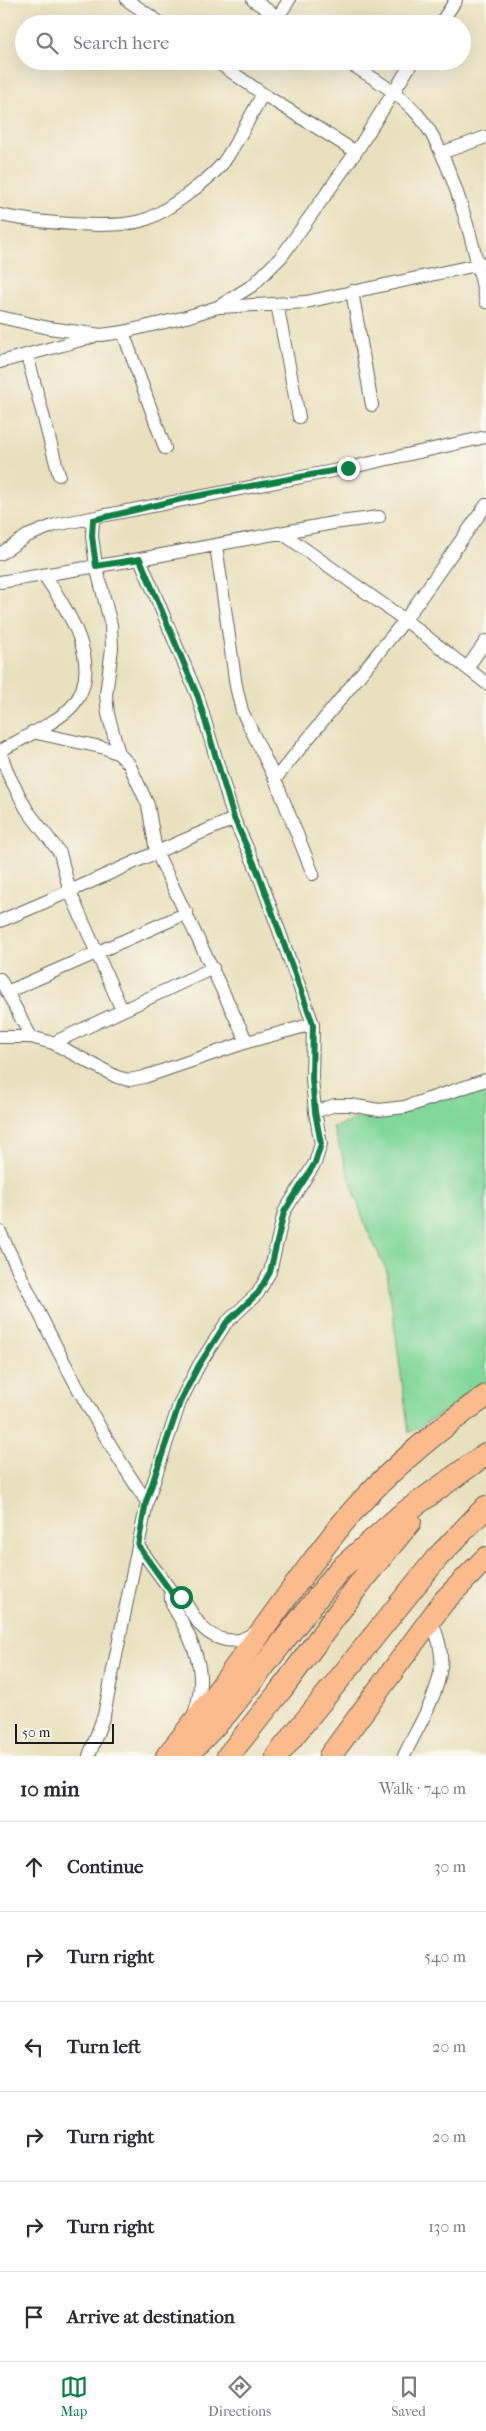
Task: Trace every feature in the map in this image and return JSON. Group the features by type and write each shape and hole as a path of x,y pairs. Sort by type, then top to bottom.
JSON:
{"highway":[{"path":"167,1756 320,1552 360,1502 400,1463 452,1420 486,1396"},
{"path":"186,1756 227,1713 339,1570 400,1516 482,1457"},
{"path":"228,1756 281,1690 362,1579 411,1521 482,1457"},
{"path":"277,1756 436,1558 486,1507"},
{"path":"330,1756 444,1601 486,1558"},
{"path":"297,1756 376,1647 391,1612"}],"street":[{"path":"127,0 149,15"},
{"path":"253,0 276,15"},
{"path":"284,15 289,0"},
{"path":"446,15 456,0"},
{"path":"229,70 263,94 356,152"},
{"path":"360,70 393,92 419,116 441,153 482,264 486,302"},
{"path":"218,307 253,285 282,256 356,152 407,70"},
{"path":"0,215 52,223 125,224 147,219 182,198 222,164 263,94"},
{"path":"441,153 486,137"},
{"path":"0,362 101,334 123,332 186,317 218,307 306,302 405,279 446,273 482,264"},
{"path":"352,291 372,405"},
{"path":"277,304 299,417"},
{"path":"0,317 49,328 101,334"},
{"path":"123,332 165,448"},
{"path":"27,355 59,475"},
{"path":"0,554 27,536 55,526 93,520 186,498 348,468 486,437"},
{"path":"275,779 406,620 486,505"},
{"path":"0,582 379,517"},
{"path":"93,520 92,536 96,566 111,625 112,648 106,696 108,714 119,754"},
{"path":"282,533 406,620 486,683"},
{"path":"216,545 242,711 275,779 313,874"},
{"path":"90,1756 104,1714 146,1502 180,1402 199,1365 226,1323 258,1293 270,1272 284,1212 315,1163 321,1144 315,1112 313,1024 257,870 234,818 198,697 140,559"},
{"path":"44,575 76,626 85,662 80,694 74,705 0,752 9,776 27,810 60,854 70,892 122,1010"},
{"path":"467,668 486,641"},
{"path":"32,732 105,748 119,754 128,764 148,805 156,851 247,1042"},
{"path":"0,921 70,892 156,851 234,818"},
{"path":"7,992 187,914"},
{"path":"53,1043 212,968"},
{"path":"0,979 31,1037"},
{"path":"0,1037 31,1037 53,1043 118,1077 129,1080 144,1077 247,1042 313,1024"},
{"path":"315,1112 334,1106 350,1105 379,1110 398,1108 486,1080"},
{"path":"0,1232 39,1315 112,1451 146,1502"},
{"path":"138,1546 171,1592 171,1602 190,1637 199,1663 201,1678 199,1700 188,1730"},
{"path":"171,1592 177,1592 197,1623 206,1632 219,1639 245,1640 268,1623"},
{"path":"404,1756 433,1697 441,1666 439,1644 431,1618"}],"green space":[{"path":"473,1084 486,1090 486,1387 409,1433 387,1272 365,1225 333,1127"}],"route":[{"path":"181,1597 177,1592 171,1592 143,1556 138,1546 146,1502 180,1402 199,1365 226,1323 258,1293 270,1272 284,1212 315,1163 321,1144 315,1112 312,1079 313,1024 257,870 234,818 198,697 140,559 96,566 93,552 93,520 186,498 348,468"}]}
